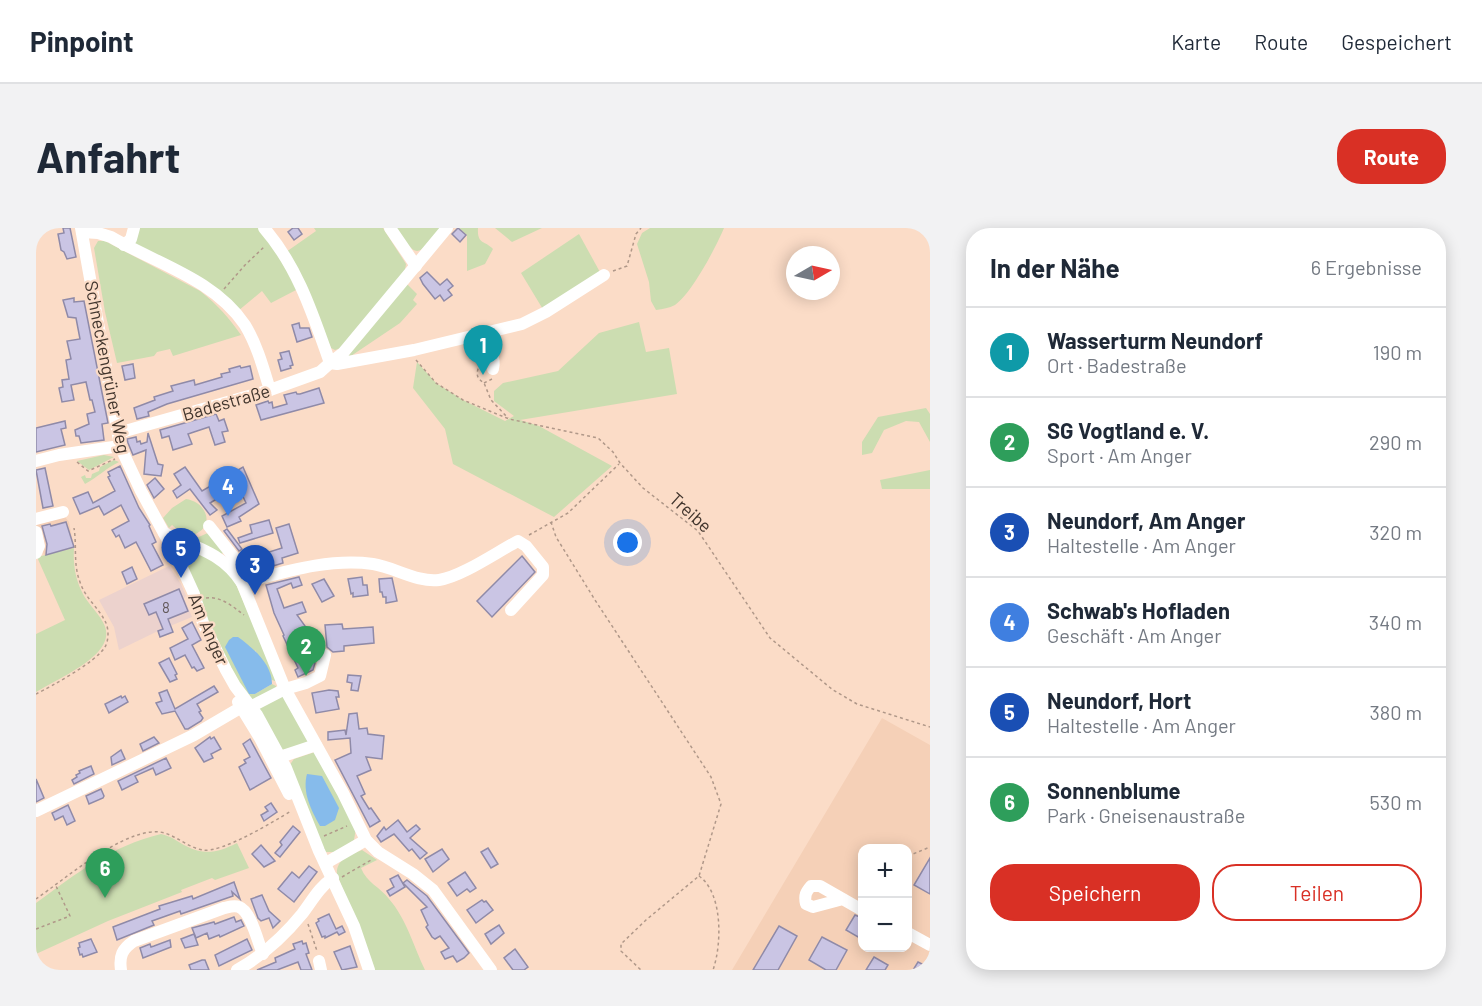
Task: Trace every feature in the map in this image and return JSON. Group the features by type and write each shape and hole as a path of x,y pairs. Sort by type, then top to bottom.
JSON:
{"street":[{"path":"124,245 131,239 134,228"},
{"path":"264,228 288,260 302,288 330,363"},
{"path":"390,228 416,266"},
{"name":"Badestraße","path":"36,461 121,445 320,372 343,352 447,228"},
{"path":"82,230 111,237 183,274 218,296 233,310 252,339 260,355 270,390"},
{"name":"Schneckengrüner Weg","path":"82,230 121,445 141,491 164,532"},
{"name":"Badestraße","path":"330,363 337,364 414,350 522,324 546,312 604,275"},
{"path":"479,335 485,339 489,348 495,363 493,369"},
{"path":"36,519 63,512"},
{"path":"209,526 236,560 234,571"},
{"path":"36,532 39,546 36,553"},
{"path":"164,532 220,558 234,571 242,583 285,689 343,793 366,840 383,855 433,890 491,970"},
{"name":"Am Anger","path":"164,532 196,598 203,623 291,798 294,809 306,818"},
{"path":"242,583 310,565 354,562 392,568 430,581 441,580 518,541 526,546 543,567 543,575 511,610"},
{"path":"36,811 185,740 245,707 320,676 325,655"},
{"name":"Am Anger","path":"245,707 280,758 354,927 369,970"},
{"path":"280,758 316,745"},
{"path":"326,863 366,840"},
{"path":"237,970 262,954 291,927 319,890 334,880"},
{"path":"843,899 858,908"},
{"path":"121,970 121,953 134,941 236,906 242,908 248,915 262,954"},
{"path":"912,935 930,945"}],"path":[{"path":"604,275 627,266 636,234 641,228"},
{"path":"218,296 245,265 273,239"},
{"name":"Treibe","path":"414,350 417,362 436,383 463,400 508,418 598,438 643,488 698,531 770,638 833,690 857,704 930,727"},
{"path":"484,383 491,400 508,418"},
{"path":"73,453 76,461 88,471 113,459 121,445"},
{"path":"518,541 568,513 620,463"},
{"path":"551,522 556,537 595,600 711,777 722,804 699,876 621,944 621,951 641,970"},
{"path":"36,694 91,660 105,648 108,636 106,622 80,585 75,566 77,546 74,528"},
{"path":"196,598 213,597 225,601 252,622 257,620"},
{"path":"36,899 112,846 148,832 161,831 203,850 213,850 239,839 294,809"},
{"path":"321,839 350,824"},
{"path":"912,854 930,847"},
{"path":"334,880 383,855"},
{"path":"699,876 708,882 713,893 717,915 719,938 713,970"},
{"path":"36,929 70,916 56,885"},
{"path":"306,920 320,965"}],"shaded area":[{"path":"65,517 69,522 74,548 44,556 36,521"},
{"path":"169,566 181,584 192,617 119,650 114,627 99,600"},
{"path":"882,718 930,745 930,970 732,970"}],"green space":[{"path":"137,228 259,228 298,289 271,303 262,291 238,311 131,244"},
{"path":"314,228 383,228 406,264 405,270 341,348 335,350 331,348 286,252 316,231"},
{"path":"395,228 442,228 418,251 409,246"},
{"path":"459,228 478,228 480,240 493,249 485,264 467,271 467,235"},
{"path":"495,228 542,228 512,242"},
{"path":"650,228 724,228 689,291 675,305 656,310 651,301 649,282 637,244 642,233"},
{"path":"579,234 601,274 544,311 521,273"},
{"path":"98,241 105,241 200,291 212,301 241,335 173,356 170,349 157,352 154,356 117,363 94,248"},
{"path":"405,282 417,294 413,300 417,304 400,323 345,360"},
{"path":"639,322 646,352 669,348 677,394 520,420 539,426 612,466 554,517 453,464 445,429 413,388 417,362 436,383 463,400 505,421 514,416 494,401 494,391 503,383 558,371 599,333"},
{"path":"926,408 930,414 930,442 919,422 906,421 884,430 872,453 862,455 862,442 878,417"},
{"path":"104,455 114,457 89,470 77,461"},
{"path":"114,460 119,462 85,484 81,477 85,475 86,478 91,478 100,467"},
{"path":"930,470 930,489 882,489 880,480"},
{"path":"186,499 194,501 205,512 206,524 194,535 182,537 172,525 169,528 163,518 172,508"},
{"path":"210,532 224,550 222,554 192,540"},
{"path":"74,548 75,570 80,587 105,627 104,643 92,658 36,692 36,634 65,620 37,557"},
{"path":"189,549 229,568 278,682 272,680 255,650 255,694 272,684 276,686 276,689 252,701 227,666 183,558 183,554"},
{"path":"283,695 309,739 308,744 282,750 257,709"},
{"path":"315,752 356,828 354,840 336,852 325,852 289,766 294,759"},
{"path":"161,834 193,849 206,852 218,851 237,843 249,868 215,880 212,878 181,890 182,892 108,921 36,954 36,903 80,871 110,853"},
{"path":"362,850 377,860 361,868 395,907 425,970 373,970 337,874 341,861"}],"water":[{"path":"233,637 238,637 250,646 269,670 272,684 255,694 249,694 225,647"},
{"path":"307,774 322,776 339,808 335,820 325,826 320,826 308,801"}],"building":[{"path":"63,228 70,228 76,257 67,259 61,250 58,234 64,233"},
{"path":"293,228 298,228 302,234 294,240 288,232"},
{"path":"458,228 466,235 460,242 452,234"},
{"path":"427,272 440,285 447,279 453,286 448,290 452,295 444,301 440,295 435,299 420,278"},
{"path":"74,298 74,302 84,301 108,423 102,424 104,440 81,443 75,430 89,424 87,414 95,412 86,382 71,385 74,400 62,402 59,388 63,387 62,380 69,379 66,360 71,359 67,341 80,339 76,318 68,317 63,300"},
{"path":"299,323 300,328 309,328 312,337 297,342 292,325"},
{"path":"289,351 293,365 281,371 278,360 282,359 280,353"},
{"path":"133,364 135,378 125,380 122,366"},
{"path":"240,366 241,368 250,366 253,379 167,404 148,412 149,416 137,419 134,408 155,400 154,397 173,391 171,386 194,380 195,385 222,377 221,374 230,372 229,369"},
{"path":"319,388 324,403 261,420 256,405 268,401 272,402 273,408 287,404 284,395 296,392 300,394"},
{"path":"216,414 219,421 224,419 228,431 222,432 225,442 215,445 209,427 188,434 192,444 173,450 169,436 162,438 160,430"},
{"path":"65,421 66,428 61,429 65,445 36,452 36,428"},
{"path":"148,433 158,464 163,465 161,476 144,474 146,450 133,455 128,443 127,439 136,437 137,442 140,441 141,444 147,442"},
{"path":"120,466 139,508 150,525 156,542 152,544 163,565 151,571 136,542 125,548 119,535 116,537 112,530 129,521 121,505 104,515 99,506 80,514 73,498 88,492 93,503 115,491 108,472"},
{"path":"185,467 202,491 243,467 259,504 239,517 241,521 227,527 222,516 246,503 238,486 210,503 217,510 210,515 190,489 177,498 173,491 181,485 174,474"},
{"path":"45,468 53,506 43,508 36,470"},
{"path":"155,478 164,489 154,498 147,485"},
{"path":"269,520 273,533 240,543 238,538 252,533 250,525"},
{"path":"66,522 74,547 46,555 47,544 42,526"},
{"path":"289,524 298,553 282,558 283,563 257,571 253,557 282,548 276,528"},
{"path":"227,529 242,549 239,551 224,531"},
{"path":"522,556 535,572 492,617 477,601"},
{"path":"132,567 137,579 127,584 122,572"},
{"path":"299,577 302,585 293,588 291,583 277,589 284,608 302,602 306,612 297,615 313,637 305,643 315,663 313,670 298,677 295,670 298,668 274,613 266,585"},
{"path":"362,577 363,585 367,585 368,595 353,597 348,579"},
{"path":"392,578 397,601 386,603 386,597 383,597 380,592 379,579"},
{"path":"324,579 334,596 322,602 312,584"},
{"path":"179,589 188,611 168,619 173,632 160,637 158,631 163,629 156,612 149,615 144,604"},
{"path":"192,622 201,640 192,645 204,668 197,671 194,667 192,668 185,655 175,660 170,648 188,639 182,628"},
{"path":"342,624 343,629 373,627 374,643 344,646 344,651 333,652 327,647 325,625"},
{"path":"169,658 177,674 175,675 177,679 170,682 159,663"},
{"path":"348,675 361,676 358,691 351,690 352,683 347,682"},
{"path":"214,686 218,692 197,704 203,718 188,729 185,729 175,711 162,714 156,703 162,701 159,693 167,690 175,709"},
{"path":"338,691 339,697 336,697 339,709 316,713 312,693"},
{"path":"121,696 122,698 125,696 128,702 109,713 105,704"},
{"path":"357,713 359,729 367,728 368,734 384,736 382,759 366,757 371,770 357,776 365,794 361,796 380,821 370,827 335,760 351,753 350,738 328,740 328,732 345,730 346,735 349,714"},
{"path":"154,737 159,743 143,751 140,744"},
{"path":"210,737 211,739 214,737 221,749 211,754 213,758 204,762 195,748"},
{"path":"250,739 271,778 250,790 239,767 246,763 244,760 250,757 243,744"},
{"path":"121,750 125,759 112,765 111,757"},
{"path":"166,758 171,768 156,775 153,768 135,776 138,782 122,790 118,781"},
{"path":"91,766 94,774 74,784 72,780 77,777 79,771"},
{"path":"36,779 44,798 36,802"},
{"path":"101,789 103,798 89,804 86,796"},
{"path":"271,803 277,812 264,821 261,815 268,811 265,807"},
{"path":"68,805 75,821 67,825 63,816 55,820 52,813"},
{"path":"398,820 407,832 416,825 420,829 410,838 427,853 420,859 412,849 409,851 394,834 381,842 377,836 384,827 386,830"},
{"path":"293,826 300,832 280,857 275,853 282,845 280,842"},
{"path":"261,845 275,861 264,867 252,854"},
{"path":"488,848 498,864 491,868 481,852"},
{"path":"442,849 449,859 433,872 425,859"},
{"path":"930,858 930,894 914,885"},
{"path":"309,866 317,872 294,902 278,889 292,872 299,878"},
{"path":"465,872 476,888 470,892 467,889 457,896 448,883"},
{"path":"398,875 405,887 390,896 387,891 394,887 390,879"},
{"path":"407,880 427,896 469,953 464,958 457,962 453,956 445,959 441,952 449,948 440,936 435,939 432,937 421,910 427,907 403,883"},
{"path":"234,882 240,899 232,892 233,896 181,914 180,911 152,921 154,925 117,940 113,927 160,909 159,906 192,896 193,899"},
{"path":"262,895 269,911 280,921 273,928 269,918 261,921 258,918 251,899"},
{"path":"482,900 486,901 493,910 476,923 467,910"},
{"path":"329,914 336,929 342,926 345,932 339,935 337,932 325,938 325,936 322,937 316,923 318,919"},
{"path":"855,915 858,916 858,937 846,930"},
{"path":"234,917 236,922 241,920 244,926 220,937 219,935 209,939 207,933 196,938 192,928 214,922 215,924"},
{"path":"499,925 504,933 491,944 485,934"},
{"path":"779,926 797,936 778,970 753,970"},
{"path":"194,934 198,945 185,948 181,939"},
{"path":"822,937 847,950 836,970 826,970 809,960"},
{"path":"91,939 97,952 83,957 78,948 79,943"},
{"path":"247,939 252,950 219,966 215,955"},
{"path":"170,940 171,947 143,958 140,948 150,944 151,947"},
{"path":"302,941 303,944 306,943 309,953 306,954 312,970 301,970 298,962 277,970 257,970 276,962 275,958 295,949 293,944"},
{"path":"350,946 357,967 342,970 334,952"},
{"path":"515,949 528,967 524,970 513,970 504,958"},
{"path":"874,957 888,965 885,970 866,970"},
{"path":"205,960 209,970 191,970 189,965"},
{"path":"918,962 930,968 930,970 913,970"}],"place":[{"name":"Wasserturm Neundorf","path":"483,375"},
{"name":"Schwab's Hofladen","path":"228,516"},
{"name":"Neundorf, Hort","path":"181,578"},
{"name":"Neundorf, Am Anger","path":"255,595"},
{"name":"SG Vogtland e. V.","path":"306,676"},
{"name":"Sonnenblume","path":"105,898"}]}
